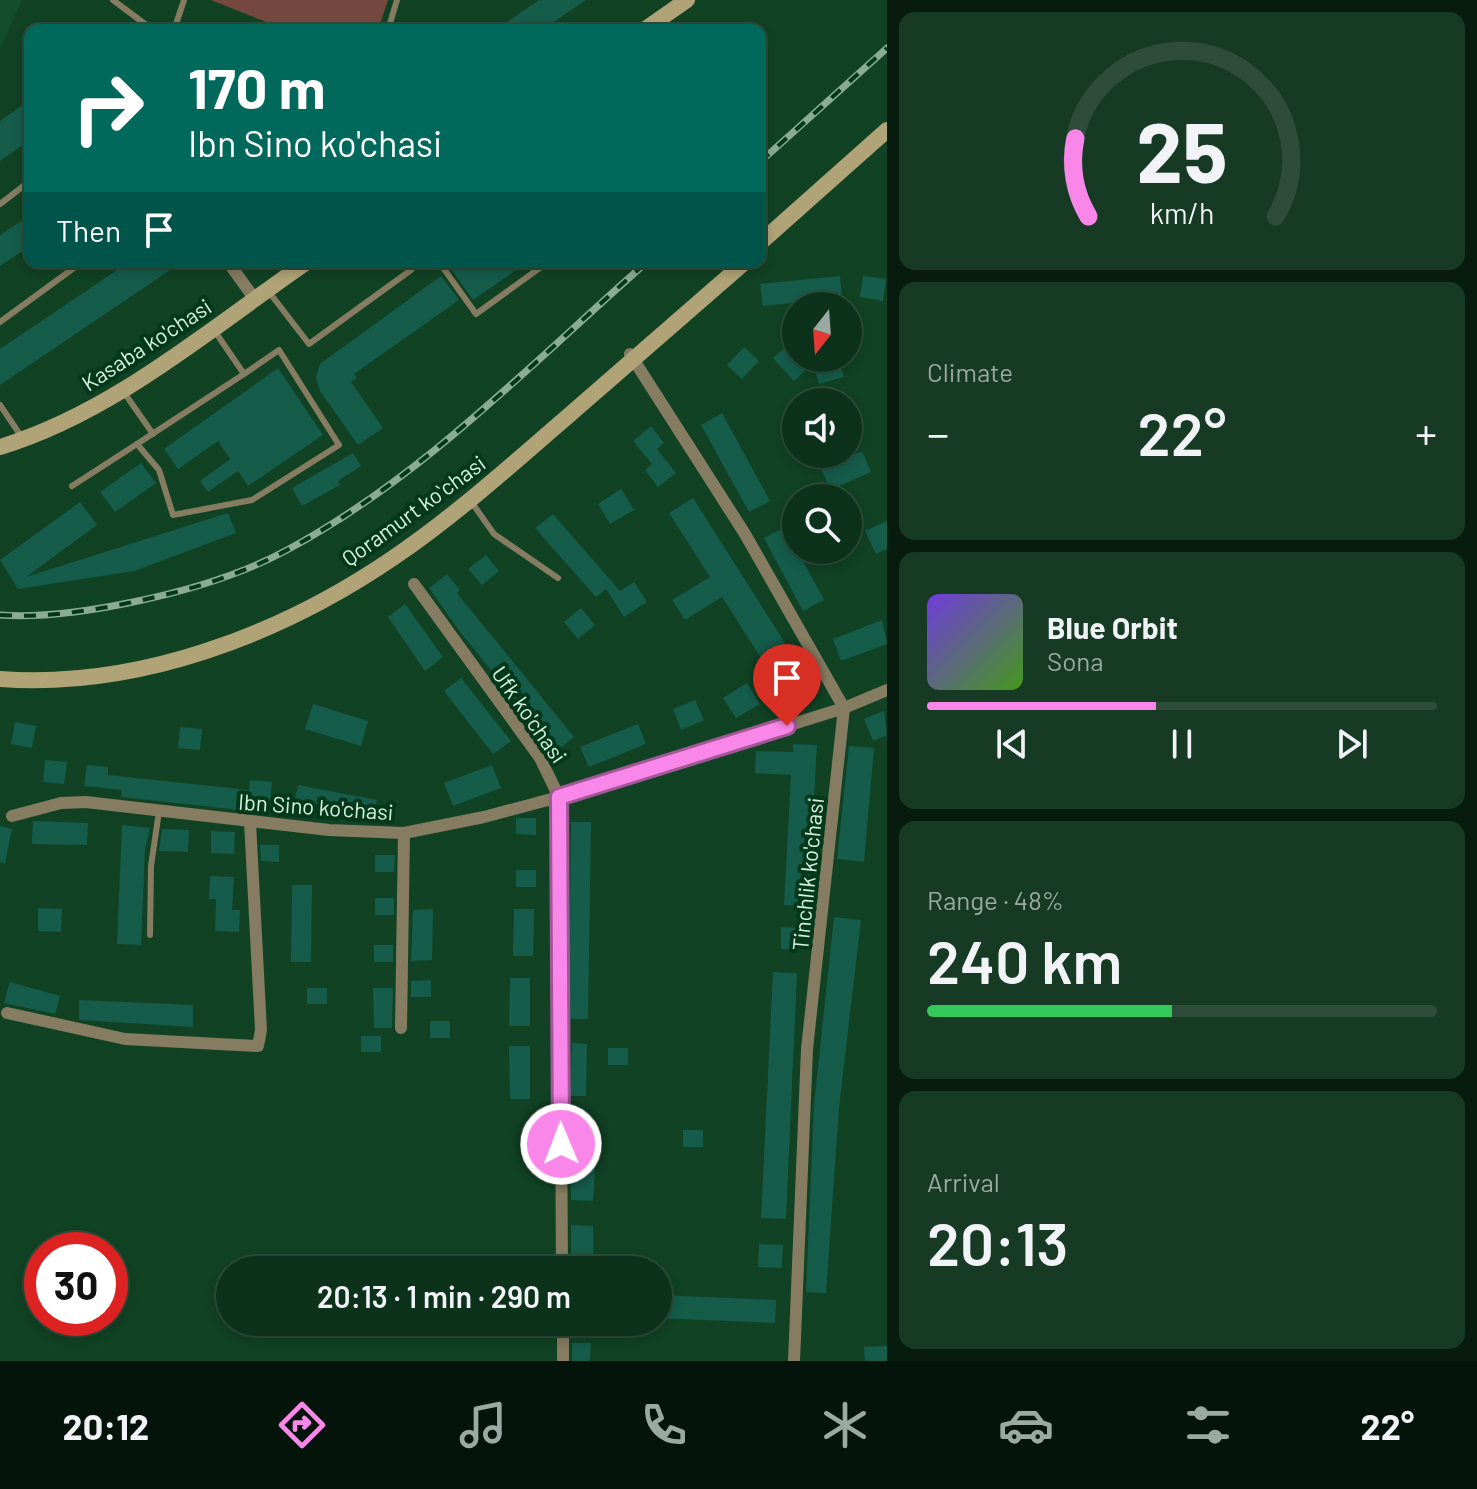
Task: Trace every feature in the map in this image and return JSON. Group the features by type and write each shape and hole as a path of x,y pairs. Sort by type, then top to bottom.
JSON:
{"main road":[{"path":"650,24 667,6 687,0"},
{"path":"766,238 887,130"},
{"path":"766,244 887,139"},
{"name":"Kasaba ko'chasi","path":"0,447 24,439 121,389 298,268"},
{"name":"Qoramurt koʻchasi","path":"0,676 67,680 167,662 242,637 361,578 470,500 731,268"},
{"name":"Qoramurt koʻchasi","path":"0,676 68,673 167,656 242,630 302,603 359,572 426,526 738,268"}],"street":[{"path":"234,268 261,294"},
{"path":"632,356 745,534 844,708"},
{"name":"Ufk ko'chasi","path":"414,584 540,758 559,797 562,1256"},
{"name":"Ibn Sino ko'chasi","path":"12,816 61,803 250,822 404,833 484,817 559,797 844,708 887,690"},
{"name":"Tinchlik ko'chasi","path":"794,1361 807,1049 844,708"},
{"path":"7,1013 125,1039 258,1046 261,1030 250,822"},
{"path":"401,1028 404,833"},
{"path":"563,1336 563,1361"}],"lane":[{"path":"113,0 145,24"},
{"path":"176,24 184,0"},
{"path":"390,24 397,0"},
{"path":"0,204 24,186"},
{"path":"0,322 74,268"},
{"path":"443,268 476,314 540,268"},
{"path":"261,294 309,344 411,270"},
{"path":"213,327 244,374"},
{"path":"72,486 279,350 339,445 252,500 173,515 159,470 137,444"},
{"path":"121,389 153,434"},
{"path":"0,405 24,439"},
{"path":"470,500 494,534 558,578"},
{"path":"150,935 151,866 159,811"}],"shaded area":[{"path":"0,0 22,0 0,49"},
{"path":"211,0 388,0 380,24 271,24"}],"building":[{"path":"539,0 586,0 551,24 504,24"},
{"path":"24,104 24,144 0,161 0,121"},
{"path":"24,219 24,250 0,266 0,235"},
{"path":"120,268 173,268 0,385 0,349"},
{"path":"452,268 519,268 473,300"},
{"path":"441,276 459,300 354,374 357,378 351,382 383,428 358,445 320,391 316,377 320,364"},
{"path":"840,276 841,292 782,292 782,304 763,306 760,284"},
{"path":"863,276 886,279 883,301 862,297"},
{"path":"744,347 759,361 742,379 727,365"},
{"path":"782,350 782,368 773,358"},
{"path":"278,368 323,435 248,486 238,471 208,492 200,481 230,459 218,441 178,469 164,449"},
{"path":"786,372 804,372 794,381"},
{"path":"815,372 842,372 844,377 819,384"},
{"path":"722,413 770,501 749,512 701,425"},
{"path":"651,426 664,443 657,449 676,473 658,487 645,470 652,464 633,441"},
{"path":"862,451 871,472 844,484 828,484 821,468 862,468"},
{"path":"353,453 361,466 338,481 340,485 302,506 292,488"},
{"path":"141,463 156,483 115,512 100,492"},
{"path":"621,489 634,510 610,524 598,504"},
{"path":"693,498 806,676 782,691 722,597 685,620 672,600 710,577 669,513"},
{"path":"80,502 97,525 26,577 228,513 236,533 134,571 18,589 0,560"},
{"path":"553,514 620,591 634,582 647,602 624,617 606,589 596,597 535,528"},
{"path":"887,521 887,549 876,554 865,531"},
{"path":"782,529 782,564 805,564 824,600 803,611 764,538"},
{"path":"486,555 499,571 482,585 468,569"},
{"path":"447,574 460,590 457,593 574,737 557,751 460,632 429,588"},
{"path":"405,604 443,657 425,671 388,617"},
{"path":"581,608 595,625 578,639 564,622"},
{"path":"882,620 887,644 841,661 833,639"},
{"path":"461,678 511,741 493,754 444,691"},
{"path":"747,683 760,704 736,718 723,698"},
{"path":"695,700 704,720 681,730 673,709"},
{"path":"313,704 368,721 361,746 305,729"},
{"path":"884,711 887,735 873,741 864,719"},
{"path":"15,722 36,726 32,748 11,744"},
{"path":"638,724 646,744 589,767 580,747"},
{"path":"180,727 202,729 200,750 178,748"},
{"path":"793,744 817,745 808,906 784,905 791,775 755,773 756,751 793,752"},
{"path":"849,746 874,748 864,862 837,859"},
{"path":"45,760 67,762 64,784 43,782"},
{"path":"87,765 108,767 108,775 249,790 250,780 272,782 270,804 240,800 239,810 121,797 122,790 84,786"},
{"path":"492,765 501,788 453,806 444,783"},
{"path":"298,785 377,800 372,822 293,807"},
{"path":"516,818 536,818 536,835 516,834"},
{"path":"33,821 88,823 87,845 32,844"},
{"path":"571,822 591,822 588,1019 569,1019"},
{"path":"122,825 150,828 145,850 141,945 117,944"},
{"path":"0,826 12,829 5,863 0,862"},
{"path":"162,829 189,830 188,852 159,851"},
{"path":"211,831 235,832 234,854 211,853"},
{"path":"260,845 279,845 279,862 261,861"},
{"path":"375,855 395,855 394,872 375,872"},
{"path":"516,870 536,870 536,887 516,887"},
{"path":"210,876 234,877 232,910 240,910 239,932 215,931 216,899 209,899"},
{"path":"292,885 312,885 311,962 291,962"},
{"path":"375,898 394,898 394,915 375,915"},
{"path":"38,908 62,909 61,932 38,931"},
{"path":"433,909 432,960 411,961 413,910"},
{"path":"514,909 534,909 533,956 513,956"},
{"path":"834,917 861,920 839,1108 826,1293 806,1292 814,1105"},
{"path":"781,927 806,928 805,950 781,949"},
{"path":"374,945 393,945 393,962 374,962"},
{"path":"773,972 797,973 786,1219 761,1218"},
{"path":"510,978 530,978 530,1026 509,1026"},
{"path":"431,980 431,997 411,997 411,981"},
{"path":"10,982 60,996 55,1014 4,1003"},
{"path":"307,988 327,988 327,1004 307,1004"},
{"path":"373,988 393,988 392,1028 374,1028"},
{"path":"79,1000 193,1005 193,1027 79,1020"},
{"path":"430,1021 450,1021 450,1038 430,1038"},
{"path":"361,1036 381,1036 381,1052 361,1052"},
{"path":"572,1043 587,1044 586,1096 570,1096"},
{"path":"509,1046 530,1046 530,1099 510,1099"},
{"path":"608,1048 628,1048 628,1065 608,1065"},
{"path":"570,1119 586,1119 586,1150 596,1151 593,1201 571,1200"},
{"path":"683,1130 703,1130 703,1147 683,1147"},
{"path":"571,1225 593,1226 594,1256 571,1256"},
{"path":"759,1244 783,1245 782,1268 758,1267"},
{"path":"672,1296 776,1300 775,1323 672,1319"},
{"path":"572,1343 591,1343 590,1361 572,1361"},
{"path":"887,1346 887,1361 865,1361 864,1347"}],"railway":[{"path":"766,157 887,48"},
{"path":"0,615 66,613 153,598 231,575 287,550 337,521 430,454 640,268"}],"route":[{"path":"561,1144 559,797 787,726"}]}
